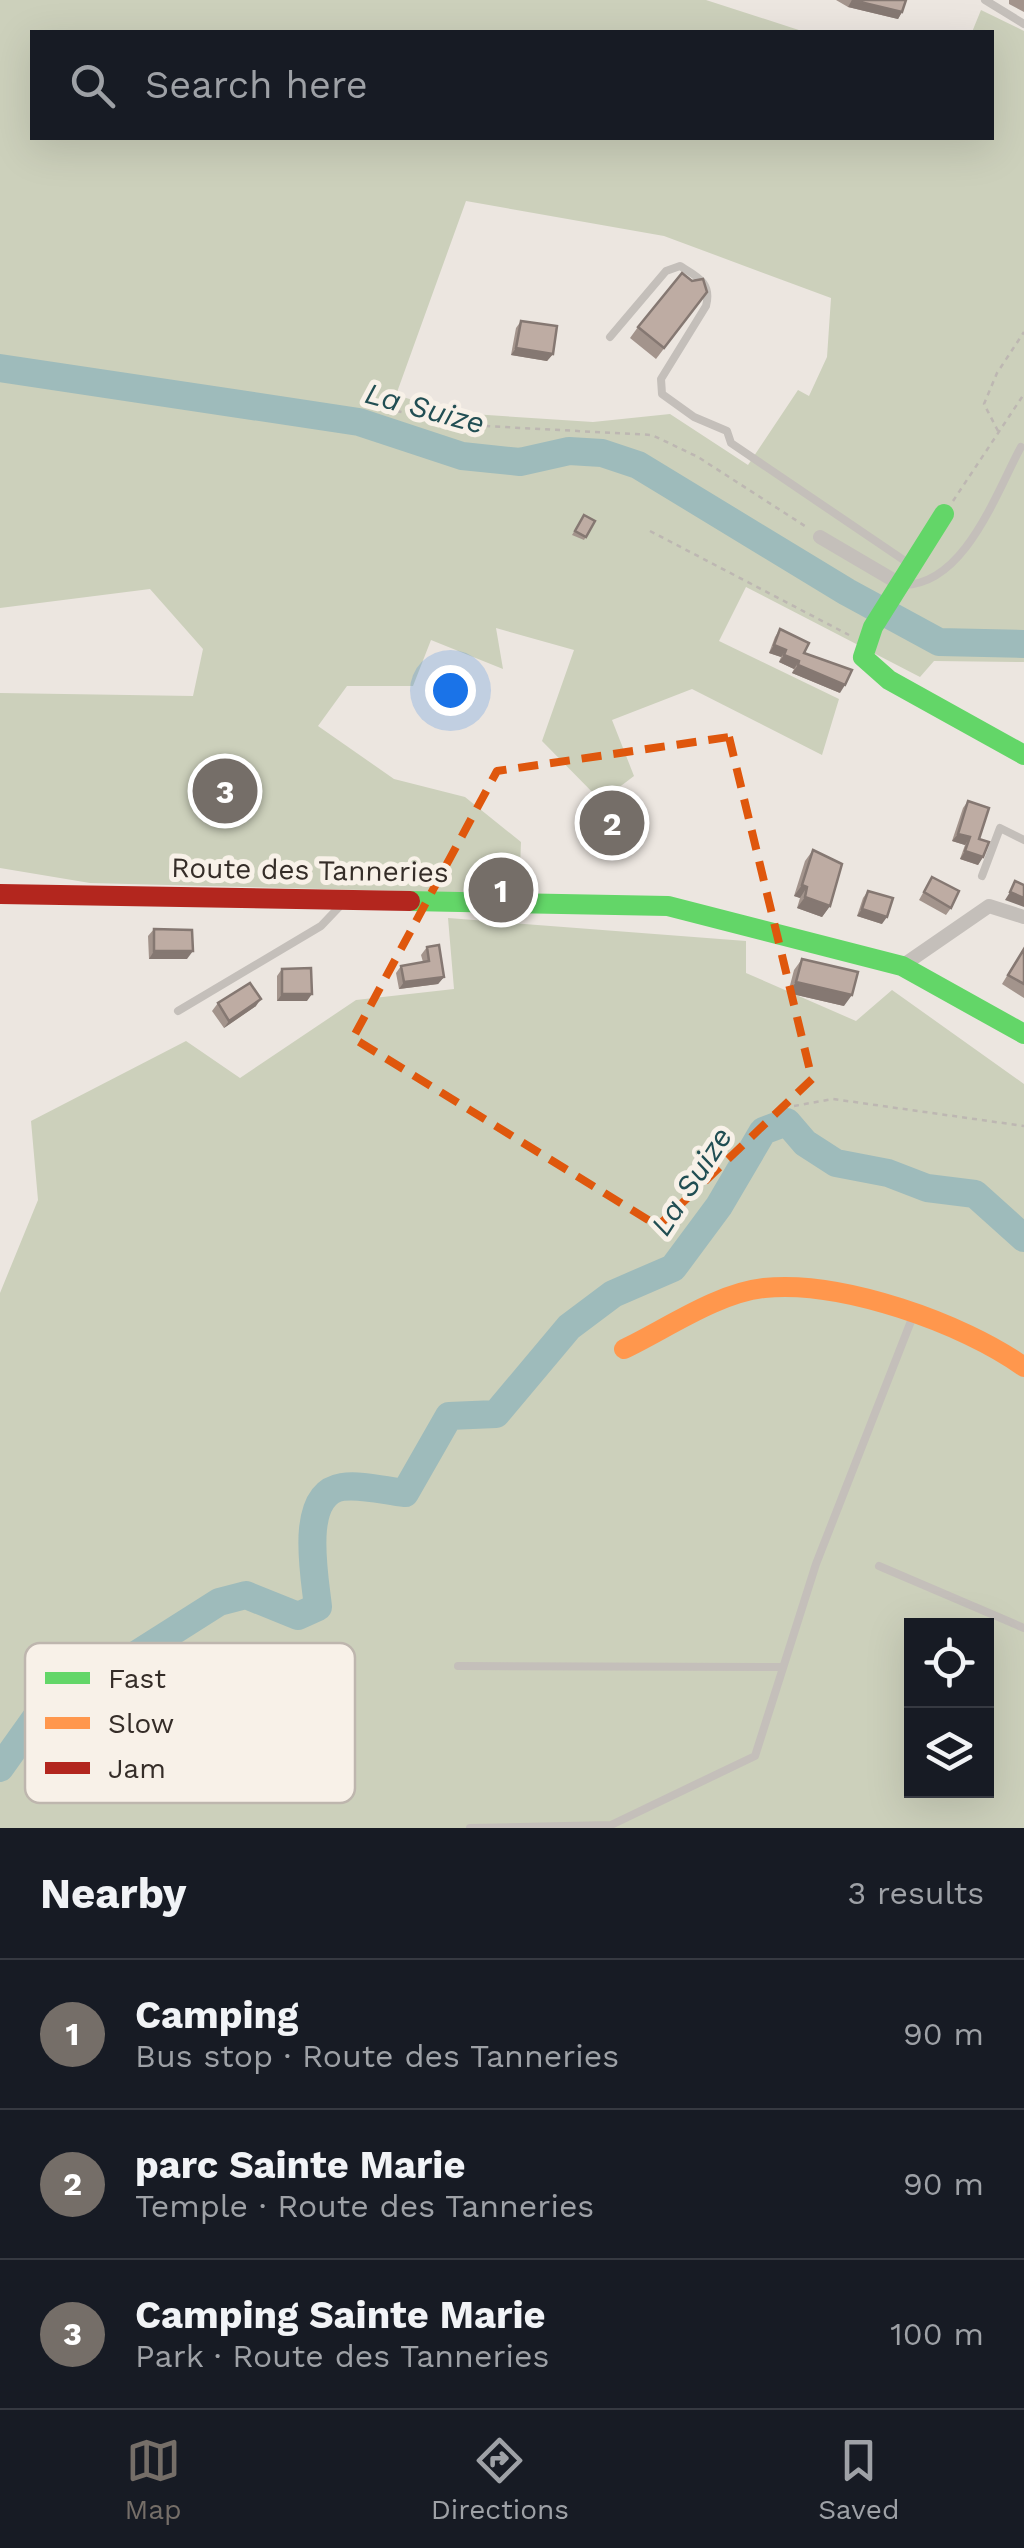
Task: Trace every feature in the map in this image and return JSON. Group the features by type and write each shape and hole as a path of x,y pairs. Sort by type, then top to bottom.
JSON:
{"street":[{"path":"944,514 868,635 866,665 1024,755"},
{"path":"820,537 895,593"},
{"name":"Route des Tanneries","path":"3,891 668,906 902,966 1024,1034"},
{"path":"902,966 989,906 1024,917"},
{"path":"624,1349 762,1288 829,1293 967,1332 1007,1352 1024,1367"}],"lane":[{"path":"985,0 1024,24"},
{"path":"610,336 666,271 680,266 705,282 710,293 706,306 661,378 662,394 694,417 727,431 731,443 912,566"},
{"path":"895,593 944,573 971,537 1021,447"},
{"path":"982,876 1000,828 1024,840"},
{"path":"178,1011 321,926 348,898"},
{"path":"470,1828 611,1825 756,1756 842,1496 913,1316"},
{"path":"880,1566 1024,1628"},
{"path":"458,1666 783,1668"}],"path":[{"path":"998,432 984,404 997,373 1024,332"},
{"path":"944,514 1023,395"},
{"path":"377,407 466,425 652,435 698,456 820,537"},
{"path":"650,532 868,635"},
{"path":"794,1106 833,1099 1024,1126"}],"highlighted area":[{"path":"729,737 812,1079 658,1226 353,1038 497,771"}],"green space":[{"path":"0,0 706,0 799,30 30,30 30,140 994,140 994,30 973,30 981,10 1024,31 1024,662 934,661 920,677 746,587 719,641 839,699 822,755 692,689 612,720 634,776 601,801 542,741 574,650 496,628 503,669 431,640 413,686 347,686 318,726 394,779 465,797 521,842 519,894 90,883 0,868 0,693 193,696 203,649 150,589 0,608","holes":["466,201 664,236 831,298 827,357 809,396 798,390 748,465 670,414 593,422 457,413 396,395"]},
{"path":"448,918 746,941 746,973 856,1021 892,990 1024,1084 1024,1828 0,1828 0,1293 38,1200 31,1121 186,1041 240,1078 356,1000 454,989"}],"building":[{"path":"852,0 906,0 902,12"},
{"path":"682,273 692,281 703,279 707,292 664,348 638,327"},
{"path":"521,321 557,326 553,354 516,348"},
{"path":"584,515 595,521 586,537 575,531"},
{"path":"780,629 809,643 804,653 852,670 845,685 784,655 786,650 774,645"},
{"path":"968,801 989,808 979,839 989,842 983,857 965,851 970,837 958,834"},
{"path":"813,850 842,864 830,906 805,897 807,887 802,885"},
{"path":"932,877 959,891 951,908 924,892"},
{"path":"1015,881 1024,885 1024,898 1010,892"},
{"path":"868,891 893,898 887,917 862,909"},
{"path":"154,929 192,930 193,951 154,951"},
{"path":"439,945 444,977 404,982 401,966 429,961 427,947"},
{"path":"1024,949 1024,984 1008,975"},
{"path":"802,959 858,972 852,995 796,982"},
{"path":"311,968 312,994 282,994 282,969"},
{"path":"250,983 261,999 229,1021 218,1003"}],"waterway":[{"name":"La Suize","path":"0,368 359,422 462,456 520,462 569,451 602,453 638,465 847,592 939,642 1024,644"},
{"name":"La Suize","path":"154,1643 219,1602 246,1595 298,1616 318,1607 312,1538 319,1504 328,1493 349,1486 405,1493 449,1416 496,1414 569,1327 613,1294 673,1268 719,1206 763,1131 787,1122 805,1143 836,1163 888,1173 927,1188 975,1194 1024,1238"},
{"name":"La Suize","path":"0,1768 25,1733"}],"traffic: fast":[{"path":"944,514 873,627 863,657 889,680 1024,755"},
{"path":"410,901 668,906 902,966 1024,1034"}],"traffic: slow":[{"path":"624,1349 728,1297 764,1288 795,1287 900,1308 968,1335 1024,1367"}],"traffic: jam":[{"path":"0,894 410,901"}],"place":[{"name":"Camping Sainte Marie","path":"225,791"},
{"name":"parc Sainte Marie","path":"612,823"},
{"name":"Camping","path":"501,890"}]}
